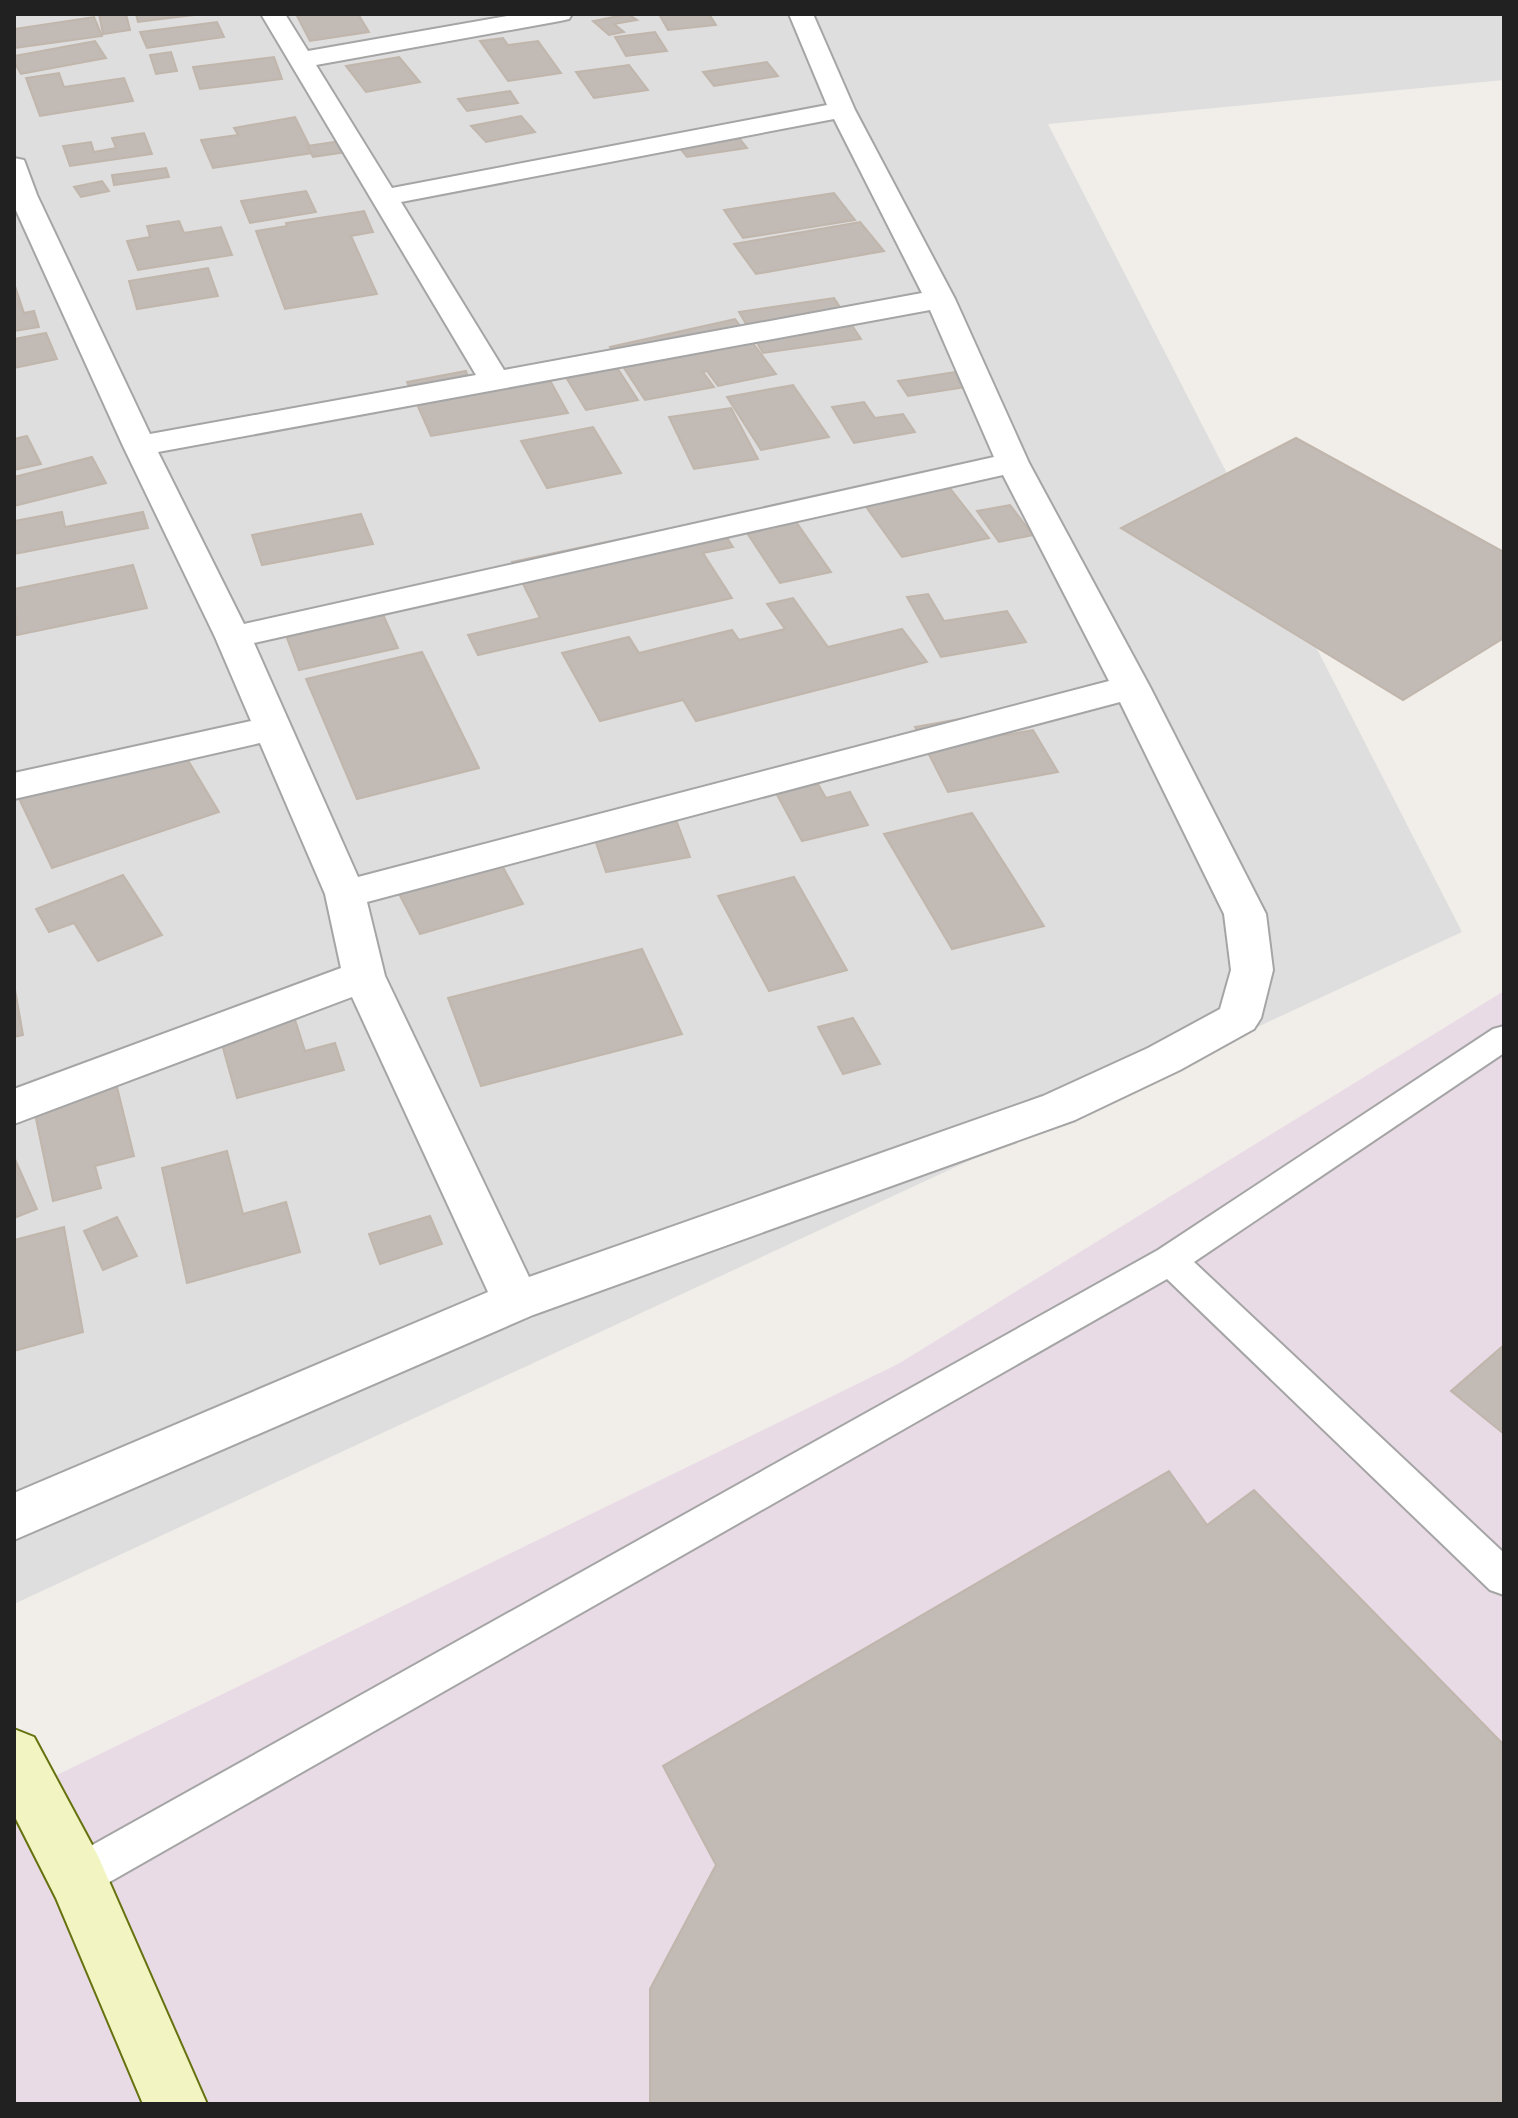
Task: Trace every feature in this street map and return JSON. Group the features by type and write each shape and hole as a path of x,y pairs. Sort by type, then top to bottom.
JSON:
{"street":[{"path":"273,14 494,379"},
{"path":"301,60 560,14"},
{"path":"14,1517 516,1301 1059,1108 1164,1059 1239,1018 1252,970 1245,914 1131,687 1013,463 940,299 842,110 801,14"},
{"path":"386,197 842,110"},
{"path":"17,186 233,637 345,894 364,976 516,1301"},
{"path":"139,446 940,299"},
{"path":"233,637 1013,463"},
{"path":"345,894 1131,687"},
{"path":"18,778 273,728"},
{"path":"14,1107 364,976"},
{"path":"14,1756 77,1877 175,2104"}],"lane":[{"path":"77,1877 1170,1260 1504,1037"},
{"path":"1170,1260 1504,1578"}],"shaded area":[{"path":"14,14 1504,14 1504,80 1048,124 1462,932 14,1604"},
{"path":"1504,991 1504,2104 14,2104 14,1796 898,1364"}],"building":[{"path":"99,14 126,14 130,30 103,34"},
{"path":"136,14 202,14 138,22"},
{"path":"296,14 358,14 369,32 310,41"},
{"path":"628,14 637,20 614,24 624,32 609,35 593,21"},
{"path":"659,14 709,14 716,25 668,30"},
{"path":"94,17 102,36 14,48 14,29"},
{"path":"217,22 224,37 147,48 140,32"},
{"path":"655,32 667,51 626,56 615,37"},
{"path":"503,38 508,45 538,41 561,73 508,81 480,41"},
{"path":"95,41 106,58 21,74 14,62 14,56"},
{"path":"171,52 177,71 156,74 150,55"},
{"path":"274,57 282,79 200,89 193,67"},
{"path":"399,57 420,82 366,92 346,66"},
{"path":"767,62 778,76 714,86 703,72"},
{"path":"629,65 648,90 594,98 576,72"},
{"path":"59,73 64,87 124,78 133,101 40,116 26,78"},
{"path":"510,91 518,103 467,111 458,99"},
{"path":"521,116 535,132 486,142 471,126"},
{"path":"295,117 313,153 213,168 201,140 238,135 234,128"},
{"path":"729,125 747,148 687,157 669,135"},
{"path":"144,133 152,154 70,166 63,146 91,142 94,152 116,148 112,138"},
{"path":"347,140 354,151 313,157 307,146"},
{"path":"166,168 169,177 114,185 112,175"},
{"path":"102,181 109,191 81,197 74,187"},
{"path":"306,191 316,212 250,223 241,201"},
{"path":"834,193 855,220 743,238 724,210"},
{"path":"364,211 373,232 351,236 377,294 285,309 256,231 287,226 286,223"},
{"path":"179,221 184,233 221,227 232,255 138,270 127,241 150,237 147,226"},
{"path":"860,222 884,251 756,274 734,244"},
{"path":"208,268 218,296 137,309 129,281"},
{"path":"14,283 24,313 34,311 39,327 14,331"},
{"path":"834,298 861,339 763,353 739,312"},
{"path":"735,319 776,374 718,386 707,371 703,372 714,387 645,400 610,347"},
{"path":"46,333 57,359 14,368 14,339"},
{"path":"607,352 638,400 586,410 556,361"},
{"path":"542,366 568,413 431,436 407,382 466,371 469,379"},
{"path":"955,372 966,387 908,396 898,381"},
{"path":"793,385 829,437 761,450 727,397"},
{"path":"864,402 875,418 903,414 915,432 854,443 832,407"},
{"path":"731,408 758,459 694,469 669,417"},
{"path":"593,427 621,473 547,488 521,441"},
{"path":"27,436 41,464 14,470 14,439"},
{"path":"1296,438 1504,552 1504,638 1403,700 1121,528"},
{"path":"92,457 106,483 14,506 14,477"},
{"path":"938,473 989,538 902,557 854,490"},
{"path":"1010,505 1033,535 999,542 977,511"},
{"path":"62,512 65,527 143,512 148,528 14,554 14,521"},
{"path":"790,513 831,572 780,583 741,524"},
{"path":"361,514 373,544 262,565 252,535"},
{"path":"715,519 733,547 703,553 732,598 478,655 468,635 540,618 512,562"},
{"path":"133,565 147,608 17,635 14,589"},
{"path":"928,594 944,621 1007,611 1026,642 941,657 907,597"},
{"path":"793,598 828,647 902,629 927,662 696,721 683,700 600,721 562,653 629,637 639,653 732,630 739,640 785,629 767,604"},
{"path":"377,601 398,648 299,670 281,622"},
{"path":"422,652 479,768 357,799 306,679"},
{"path":"987,714 1000,736 1033,730 1058,772 948,792 915,727"},
{"path":"174,737 219,812 52,868 14,788"},
{"path":"810,770 826,798 850,792 868,825 802,841 769,780"},
{"path":"669,801 690,857 606,872 587,816"},
{"path":"972,813 1044,926 952,949 884,834"},
{"path":"498,858 523,904 420,934 396,888"},
{"path":"123,875 162,935 98,961 74,923 49,932 36,909"},
{"path":"794,877 847,970 769,991 718,896"},
{"path":"642,949 682,1034 481,1086 448,998"},
{"path":"14,984 23,1035 14,1037"},
{"path":"289,1001 305,1051 335,1043 344,1070 237,1098 221,1041"},
{"path":"853,1018 880,1064 843,1074 818,1027"},
{"path":"117,1087 134,1156 95,1166 101,1188 53,1201 34,1109"},
{"path":"227,1151 243,1214 286,1202 300,1252 187,1283 162,1168"},
{"path":"14,1157 37,1209 14,1218"},
{"path":"430,1216 442,1244 380,1264 369,1234"},
{"path":"117,1217 137,1256 103,1270 84,1231"},
{"path":"64,1227 83,1332 14,1351 14,1240"},
{"path":"1504,1345 1504,1434 1451,1391"},
{"path":"1169,1471 1207,1525 1254,1490 1504,1745 1504,2104 650,2104 650,1989 716,1865 663,1766"}]}
